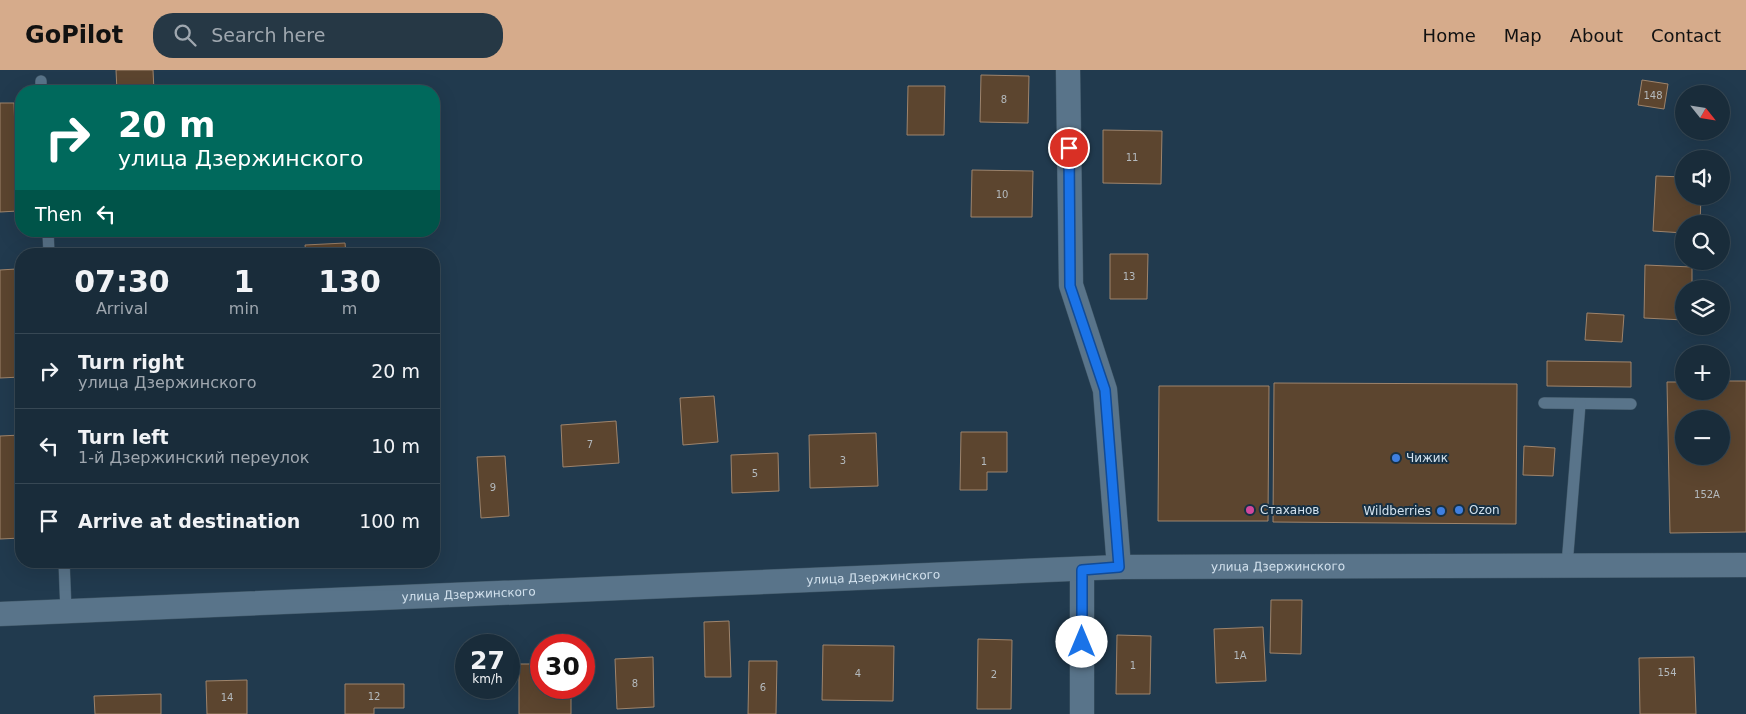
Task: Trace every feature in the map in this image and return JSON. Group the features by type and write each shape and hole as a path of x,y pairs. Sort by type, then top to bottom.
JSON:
{"street":[{"path":"1068,70 1070,286 1105,390 1119,567"},
{"name":"улица Дзержинского","path":"0,614 1119,567 1746,565"},
{"path":"1082,570 1082,714"}],"lane":[{"path":"1544,403 1631,404"},
{"path":"1567,565 1580,404"},
{"path":"64,568 66,611"}],"building":[{"path":"116,70 153,70 154,85 117,85"},
{"path":"981,75 1029,76 1028,123 980,122"},
{"path":"1642,80 1668,84 1664,109 1638,105"},
{"path":"908,86 945,86 944,135 907,135"},
{"path":"0,103 14,103 15,211 0,212"},
{"path":"1103,130 1162,131 1161,184 1103,183"},
{"path":"972,170 1033,171 1032,217 971,217"},
{"path":"1656,176 1675,177 1675,205 1701,205 1700,215 1675,215 1675,232 1653,231"},
{"path":"345,243 345,248 305,248 305,245"},
{"path":"1110,254 1148,254 1147,299 1110,299"},
{"path":"1645,265 1675,266 1675,270 1692,270 1692,280 1675,280 1675,320 1644,318"},
{"path":"15,269 15,377 0,378 0,270"},
{"path":"1587,313 1624,315 1622,342 1585,340"},
{"path":"1547,361 1631,362 1631,387 1547,386"},
{"path":"1730,381 1746,381 1746,532 1670,533 1667,382 1675,382 1675,400 1730,400"},
{"path":"1274,383 1517,384 1516,524 1273,522"},
{"path":"1159,386 1269,386 1268,521 1158,521"},
{"path":"714,396 718,442 683,445 680,398"},
{"path":"616,421 619,463 563,467 561,425"},
{"path":"961,432 1007,432 1007,472 987,472 987,490 960,490"},
{"path":"876,433 878,486 810,488 809,435"},
{"path":"15,435 15,538 0,539 0,436"},
{"path":"1524,446 1555,448 1553,476 1523,475"},
{"path":"778,453 779,491 732,493 731,455"},
{"path":"505,456 509,516 481,518 477,457"},
{"path":"1271,600 1302,600 1301,654 1270,653"},
{"path":"729,621 731,677 705,677 704,622"},
{"path":"1263,627 1266,681 1216,683 1214,629"},
{"path":"1117,635 1151,636 1150,694 1116,694"},
{"path":"978,639 1012,640 1011,709 977,709"},
{"path":"823,645 894,646 893,701 822,700"},
{"path":"653,657 654,707 617,709 615,659"},
{"path":"1694,657 1696,714 1640,714 1639,658"},
{"path":"749,661 777,661 776,714 748,714"},
{"path":"520,664 530,664 530,699 571,699 571,714 519,714"},
{"path":"247,680 247,714 207,714 206,681"},
{"path":"345,684 404,684 404,708 374,708 374,714 345,714"},
{"path":"161,694 161,714 95,714 94,696"}],"place":[{"name":"Чижик","path":"1396,458"},
{"name":"Стаханов","path":"1250,510"},
{"name":"Ozon","path":"1459,510"},
{"name":"Wildberries","path":"1441,511"}],"route":[{"path":"1069,148 1070,286 1105,390 1119,567 1082,570 1082,642"}]}
